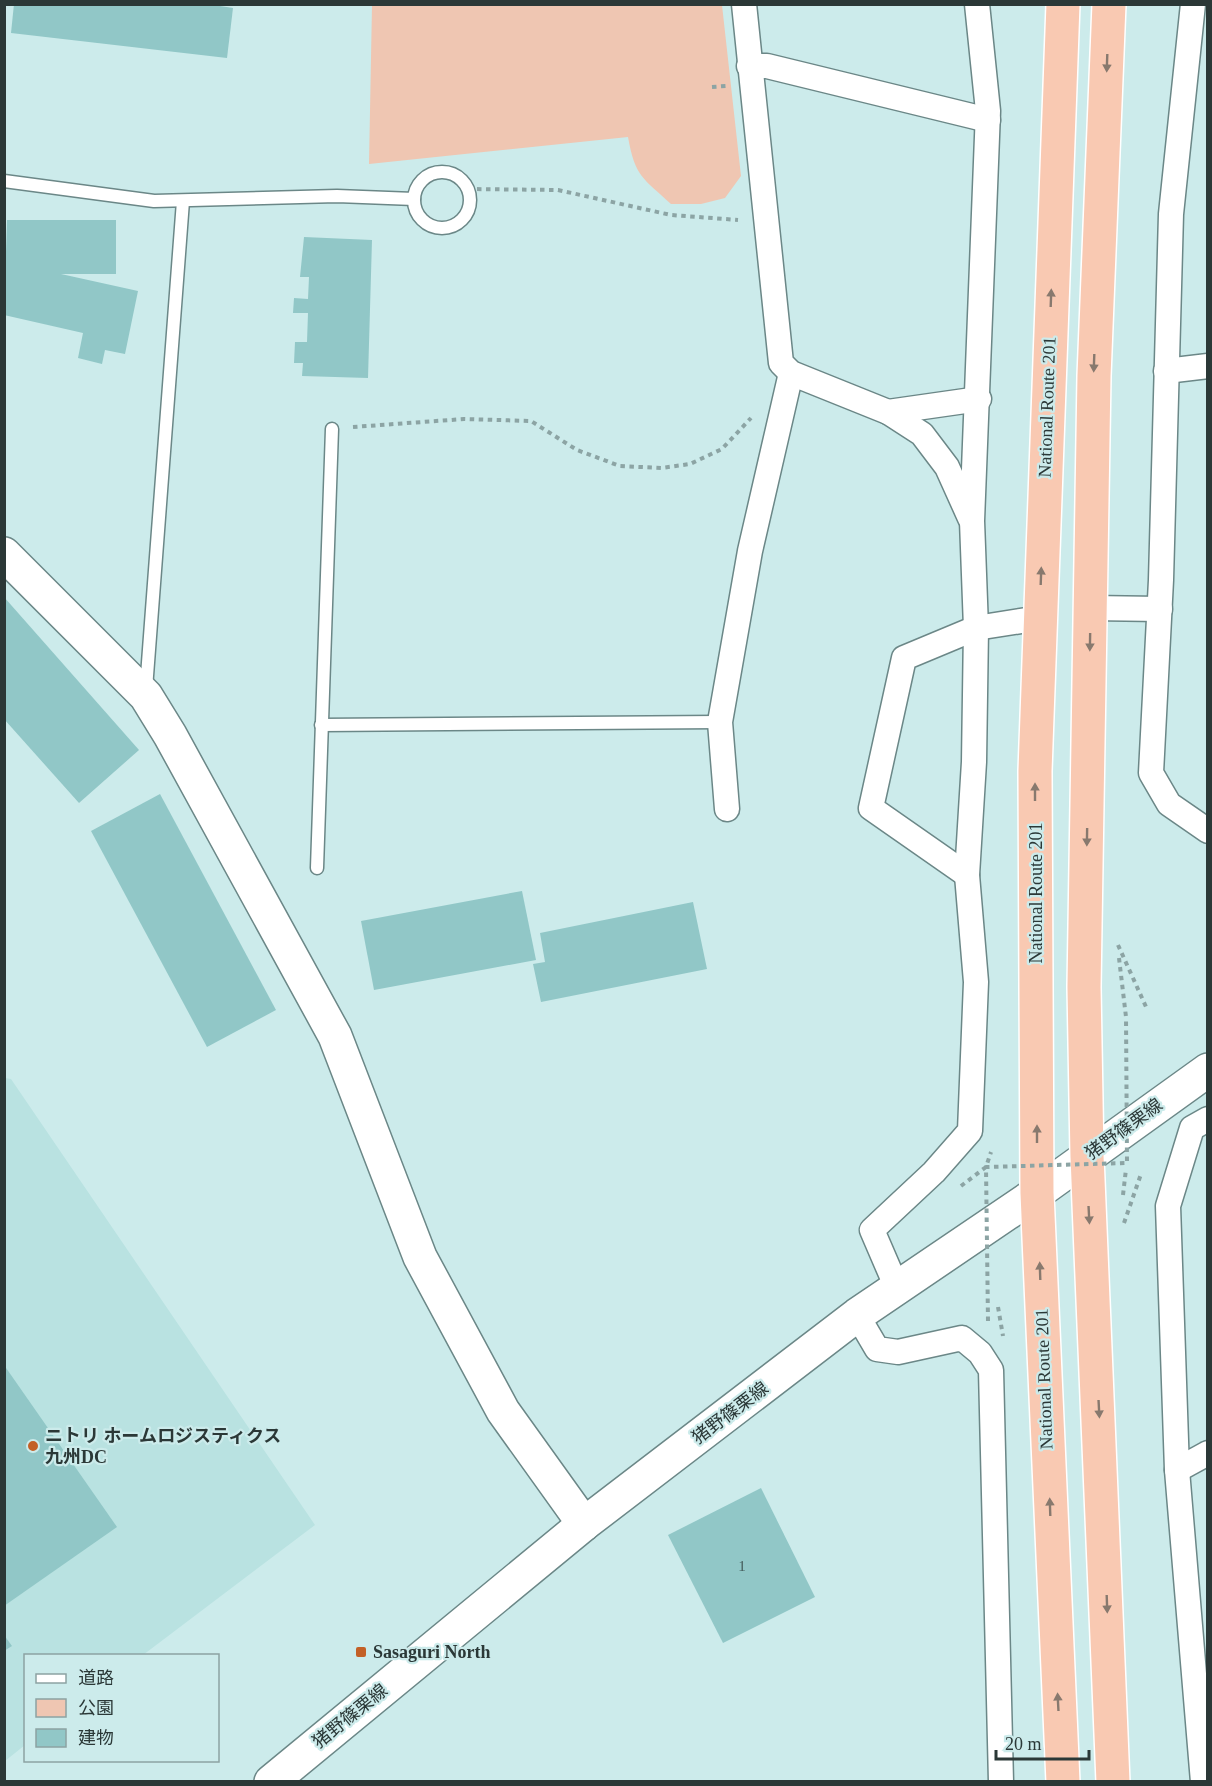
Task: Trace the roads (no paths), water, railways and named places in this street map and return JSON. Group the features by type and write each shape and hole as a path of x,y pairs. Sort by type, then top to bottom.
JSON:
{"highway":[{"name":"National Route 201","path":"1063,4 1035,771 1037,1193 1063,1782"},
{"path":"1109,4 1094,376 1084,987 1087,1156 1113,1782"}],"main road":[{"path":"4,554 146,696 170,735 335,1036 420,1257 503,1411 584,1524"},
{"name":"猪野篠栗線","path":"271,1782 584,1524 857,1315 1037,1193 1208,1070"}],"street":[{"path":"744,4 781,363 791,373 888,412 922,434 946,467 972,520"},
{"path":"897,1288 872,1230 934,1172 970,1131 976,982 967,875 974,762 976,628 972,520 979,399 988,120 976,4"},
{"path":"1192,4 1171,214 1160,609 1151,773 1169,804 1208,831"},
{"path":"749,66 767,66 988,120"},
{"path":"1167,371 1208,366"},
{"path":"727,809 720,722 750,551 791,373"},
{"path":"888,412 979,399"},
{"path":"1090,608 1160,609"},
{"path":"967,875 871,808 904,658 976,628 1040,618"},
{"path":"1203,1782 1177,1470 1168,1206 1191,1128 1208,1119"},
{"path":"857,1315 877,1349 898,1352 962,1338 980,1353 991,1370 1001,1782"},
{"path":"1177,1470 1208,1453"}],"lane":[{"path":"432,174 453,174 462,180 471,200 462,221 452,227 441,229 430,226 420,218 414,199 423,180 432,174"},
{"path":"4,181 154,201 337,196 414,199"},
{"path":"146,696 183,201"},
{"path":"317,868 332,429"},
{"path":"321,725 720,722"}],"place":[{"name":"ニトリ ホームロジスティクス 九州DC","path":"33,1446"},
{"name":"Sasaguri North","path":"361,1652"}]}
